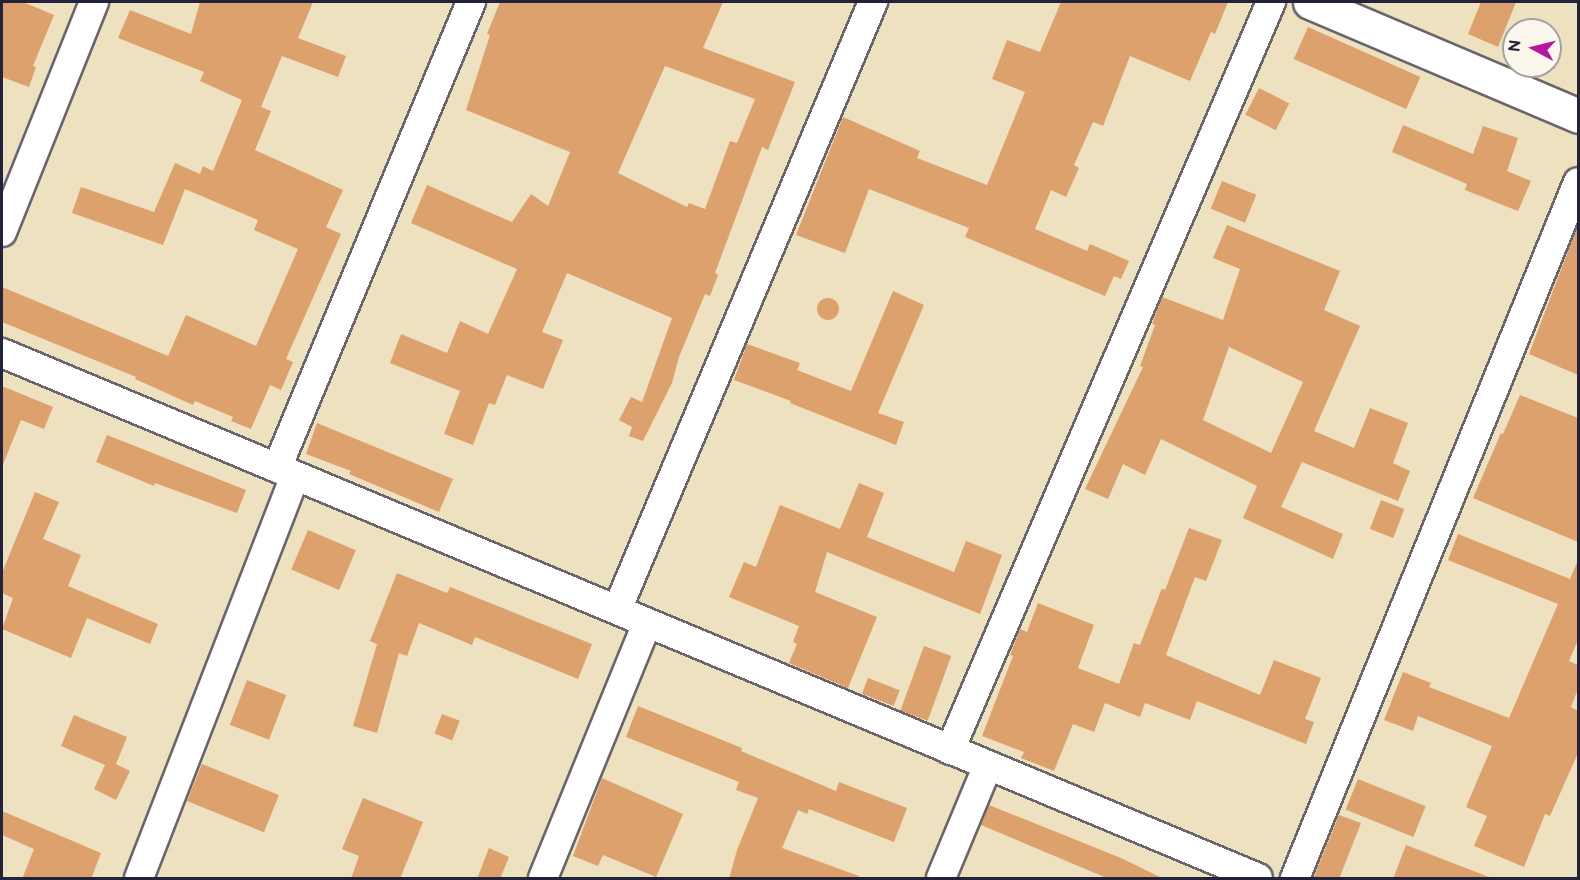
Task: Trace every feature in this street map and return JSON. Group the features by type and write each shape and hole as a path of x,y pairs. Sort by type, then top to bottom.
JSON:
{"street":[{"path":"2,232 94,2"},
{"path":"139,879 286,472 471,2"},
{"path":"617,610 873,2"},
{"path":"950,750 1271,2"},
{"path":"1310,2 1578,116"},
{"path":"1296,879 1578,182"},
{"path":"2,353 1258,879"},
{"path":"543,879 647,623"},
{"path":"941,879 988,765"}],"building":[{"path":"2,2 23,2 54,15 33,66 36,67 29,87 2,77"},
{"path":"200,2 313,2 298,38 346,56 338,77 282,56 261,107 271,111 255,150 343,190 326,227 341,234 286,359 293,362 281,390 270,385 251,429 231,421 233,417 195,401 193,405 135,379 136,377 2,322 2,287 168,356 186,315 256,346 298,249 254,230 258,220 185,189 163,245 72,213 81,187 154,212 175,163 200,174 203,166 213,171 242,100 200,81 204,72 118,38 130,10 191,34"},
{"path":"500,2 723,2 703,48 795,82 768,150 762,147 715,273 718,275 710,296 705,294 679,357 672,383 643,441 629,436 632,427 619,420 631,397 642,402 672,318 567,273 542,332 563,340 543,389 507,375 495,405 489,403 473,445 444,434 460,391 390,363 401,334 447,353 460,321 488,334 517,269 411,223 427,185 512,222 531,194 548,206 570,152 466,110 490,35 487,34","holes":["665,66 755,99 737,143 730,141 705,209 689,203 687,207 618,173"]},
{"path":"1061,2 1228,2 1215,34 1211,32 1190,81 1130,56 1103,126 1093,122 1074,165 1079,168 1066,197 1051,190 1035,229 1087,251 1090,244 1129,261 1121,279 1114,276 1105,296 965,237 969,228 869,189 845,253 796,235 843,117 920,151 917,158 987,185 1025,92 992,79 1007,40 1040,52"},
{"path":"1481,2 1516,2 1510,18 1502,18 1502,37 1498,47 1468,34"},
{"path":"1308,27 1420,77 1406,109 1294,59"},
{"path":"1259,88 1289,103 1276,130 1245,115"},
{"path":"1403,125 1473,154 1483,126 1518,138 1507,171 1531,181 1518,211 1465,190 1467,184 1392,152"},
{"path":"1222,181 1256,195 1245,223 1211,209"},
{"path":"1227,225 1340,271 1324,310 1360,326 1314,431 1354,448 1370,408 1408,423 1393,463 1410,471 1398,501 1302,462 1281,507 1343,534 1333,559 1243,518 1257,486 1161,439 1145,475 1123,464 1108,499 1085,489 1143,367 1140,366 1155,325 1152,324 1162,297 1223,320 1240,269 1213,258","holes":["1229,347 1303,382 1271,453 1203,420"]},
{"path":"1578,225 1578,375 1529,354"},
{"path":"893,291 924,305 878,413 904,422 896,445 734,380 747,344 800,363 797,370 851,391"},
{"path":"828,298 836,301 839,309 836,317 828,320 820,317 817,309 820,301"},
{"path":"2,386 53,407 44,429 21,420 2,467"},
{"path":"1520,395 1578,418 1578,542 1473,498"},
{"path":"317,423 453,479 439,512 349,474 351,471 306,454"},
{"path":"107,435 246,490 237,513 155,483 154,486 96,462"},
{"path":"859,483 884,493 867,537 954,572 966,541 1002,555 980,614 827,552 815,592 877,617 848,688 789,663 797,644 793,642 799,626 729,597 744,562 756,567 780,505 840,529"},
{"path":"35,492 59,502 43,539 81,555 68,586 158,624 150,644 87,618 71,658 2,629 13,598 2,593 2,573"},
{"path":"1381,500 1404,509 1393,538 1370,529"},
{"path":"1189,528 1222,540 1206,581 1195,577 1166,655 1260,695 1274,660 1321,678 1305,719 1314,722 1306,744 1197,701 1190,720 1145,703 1140,717 1105,703 1094,732 1073,724 1054,771 1021,758 1024,752 982,736 1013,656 1010,655 1020,629 1027,632 1038,603 1094,625 1078,668 1119,684 1134,643 1140,645 1162,588 1165,590"},
{"path":"308,530 356,550 339,590 291,570"},
{"path":"1458,534 1570,579 1578,560 1578,640 1569,661 1578,665 1578,689 1571,707 1578,711 1578,753 1550,816 1545,814 1524,867 1474,846 1487,816 1466,807 1492,746 1418,716 1413,731 1384,720 1403,672 1431,683 1429,687 1509,718 1558,604 1448,560"},
{"path":"397,573 447,593 450,587 592,644 578,679 475,637 472,645 419,623 407,656 399,653 377,733 353,726 377,644 370,641"},
{"path":"924,646 951,656 928,721 900,711"},
{"path":"868,678 900,690 894,706 862,694"},
{"path":"247,680 286,695 269,740 230,725"},
{"path":"638,706 742,748 741,751 836,791 839,782 907,808 894,842 809,809 807,814 798,810 782,848 859,876 859,879 729,879 737,850 758,798 736,790 739,782 626,737"},
{"path":"442,714 460,721 452,740 434,734"},
{"path":"74,715 127,737 116,764 130,771 116,800 94,789 105,765 61,746"},
{"path":"202,764 279,795 264,832 187,801"},
{"path":"602,778 683,814 656,877 603,855 598,866 573,856"},
{"path":"1358,779 1426,806 1413,837 1346,810"},
{"path":"363,798 423,822 400,879 351,879 359,856 342,849"},
{"path":"989,805 1121,858 1164,879 1109,879 981,825"},
{"path":"2,811 101,853 91,879 22,879 34,849 2,835"},
{"path":"1339,815 1361,823 1339,879 1313,879"},
{"path":"1406,845 1489,877 1489,879 1393,879"},
{"path":"489,848 509,857 500,879 477,879"}]}
